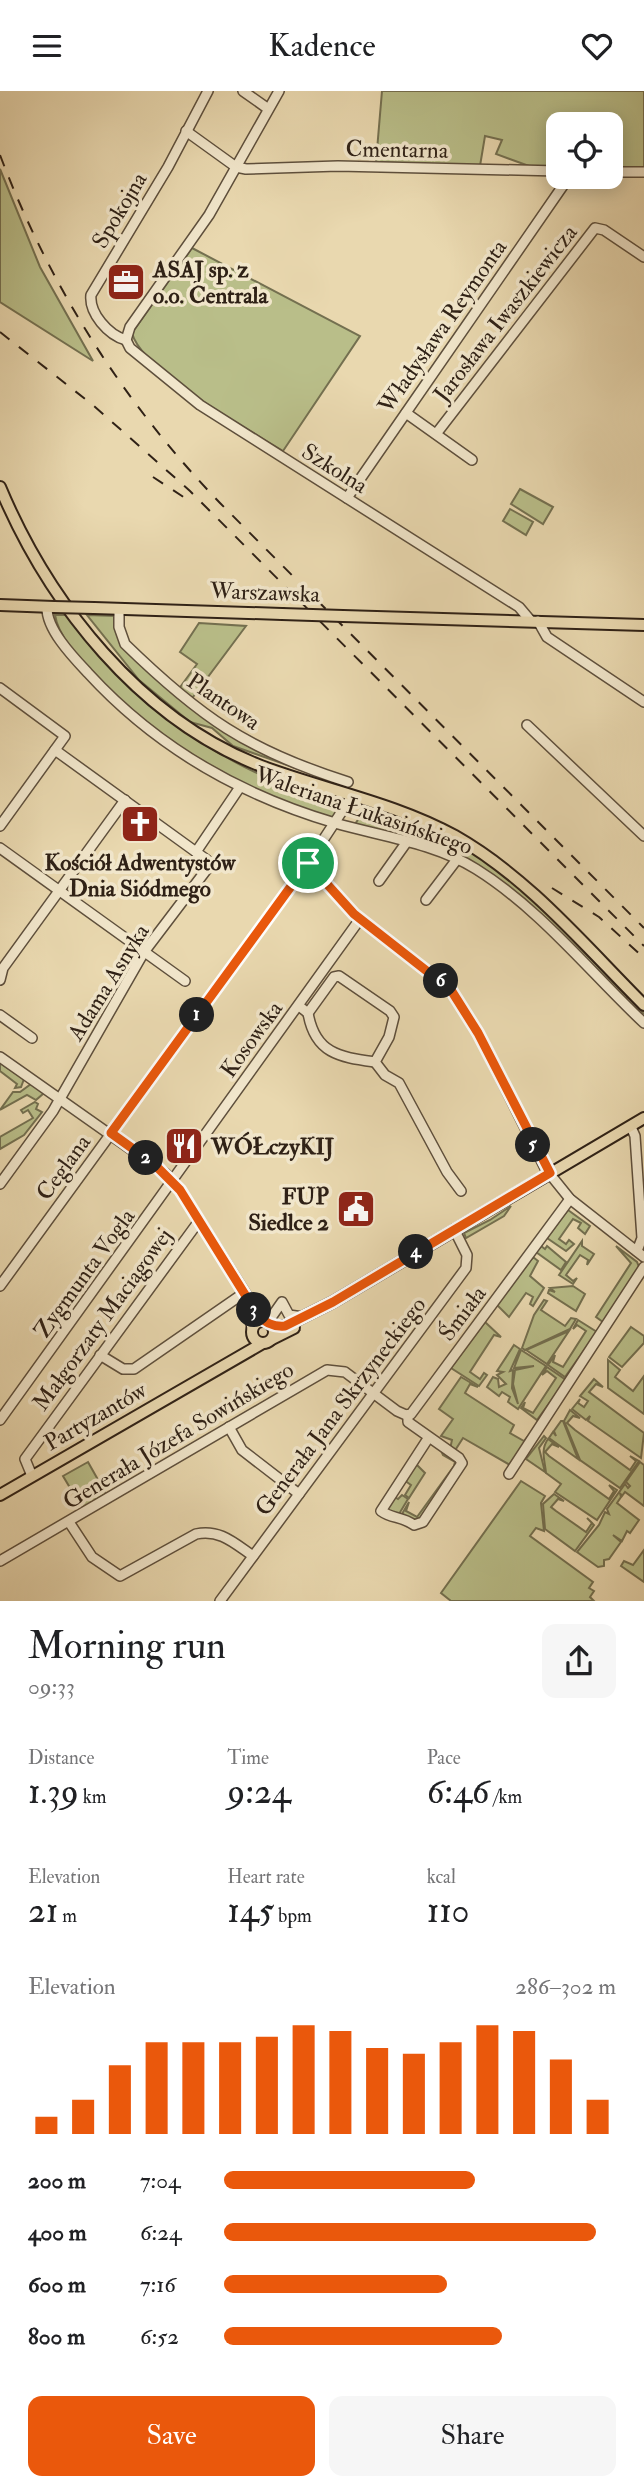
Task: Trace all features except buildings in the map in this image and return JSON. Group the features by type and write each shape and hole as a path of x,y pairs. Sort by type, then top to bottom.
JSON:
{"main road":[{"path":"0,487 36,554 82,626 110,659 165,712 214,744 259,765 437,827 504,869 544,904 644,1005"},
{"name":"Warszawska","path":"0,605 644,625"},
{"name":"Partyzantów","path":"0,1495 644,1118"},
{"name":"Partyzantów","path":"211,1373 246,1346 252,1330 268,1323 285,1326 333,1302"},
{"path":"252,1330 254,1339 267,1341 268,1323"}],"street":[{"name":"Spokojna","path":"125,340 116,336 96,314 90,303 91,295 208,91"},
{"path":"243,91 267,108"},
{"path":"125,340 130,327 209,215 279,91"},
{"path":"186,131 236,167"},
{"name":"Cmentarna","path":"236,167 546,171"},
{"path":"623,172 644,172"},
{"name":"Władysława Reymonta","path":"347,498 561,189"},
{"name":"Jarosława Iwaszkiewicza","path":"436,434 595,228 604,230 644,257"},
{"name":"Szkolna","path":"125,340 130,348 184,394 519,607 547,637 644,702"},
{"name":"Jarosława Iwaszkiewicza","path":"406,413 471,460"},
{"name":"Waleriana Łukasińskiego","path":"51,607 52,625 77,661 132,718 181,754 240,787 336,823 458,858 525,904 644,1023"},
{"name":"Plantowa","path":"119,608 119,627 125,644 204,716 268,754 348,782"},
{"path":"0,688 65,736 0,826"},
{"path":"527,725 644,836"},
{"path":"55,750 196,852 240,787"},
{"name":"Ceglana","path":"0,1286 308,863 352,796"},
{"path":"0,980 3,968 125,800"},
{"path":"379,881 405,843"},
{"path":"0,848 185,981"},
{"name":"Adama Asnyka","path":"0,1184 61,1098 144,952 207,870 207,860 196,852"},
{"path":"426,900 458,858"},
{"path":"308,863 360,919 443,982 461,1004 550,1173 570,1199 641,1254"},
{"name":"Kosowska","path":"173,1181 360,919"},
{"path":"308,1013 334,977 339,976 390,1011 394,1017 392,1028 375,1062"},
{"path":"299,1006 308,1013 310,1022 328,1051 340,1057 375,1062"},
{"path":"0,1015 32,1038"},
{"path":"0,1057 111,1133 173,1181 243,1292 268,1323 282,1302 289,1315 304,1317"},
{"path":"375,1062 381,1072 399,1083 447,1172 461,1191"},
{"path":"631,1127 635,1136 641,1254"},
{"name":"Zygmunta Vogla","path":"0,1420 173,1181"},
{"name":"Śmiała","path":"408,1415 570,1199"},
{"name":"Małgorzaty Maciągowej","path":"32,1476 24,1459 199,1221"},
{"name":"Generała Jana Skrzyneckiego","path":"220,1601 466,1268 467,1255 454,1229"},
{"path":"509,1474 644,1267"},
{"path":"243,1292 252,1330"},
{"path":"100,1355 123,1369 134,1369 243,1292"},
{"name":"Generała Józefa Sowińskiego","path":"0,1561 327,1370 345,1372 374,1394"},
{"path":"374,1394 408,1415 408,1422 459,1458 462,1465 423,1522 414,1525 403,1517 381,1511 429,1437"},
{"path":"229,1427 242,1450 299,1494"},
{"path":"69,1522 92,1557 120,1576 205,1532 217,1532 253,1556"}],"green space":[{"path":"382,91 644,91 644,167 623,167 623,112 546,112 546,166 529,166 496,154 502,140 485,136 480,166 376,162"},
{"path":"0,169 40,267 93,361 0,302"},
{"path":"192,248 360,336 283,451 175,381 140,348 132,333"},
{"path":"520,489 553,507 543,524 511,504"},
{"path":"510,509 533,522 526,535 503,521"},
{"path":"55,615 69,615 110,665 154,708 232,760 261,775 341,805 334,818 300,808 234,780 174,744 146,723 94,675 69,646"},
{"path":"87,615 116,616 122,641 213,723 344,785 233,746 212,728 190,722 139,680"},
{"path":"199,623 246,626 190,701 178,690 197,664 180,652"},
{"path":"370,808 448,838 493,866 538,904 628,997 624,1000 470,862 355,824 365,810"},
{"path":"0,1063 24,1079 21,1087 15,1088 17,1084 0,1071"},
{"path":"31,1084 44,1093 36,1100 27,1095 0,1110 13,1092 20,1092"},
{"path":"35,1102 38,1104 36,1109 42,1112 24,1135 0,1149 0,1137 33,1118 28,1110 23,1113 21,1110"},
{"path":"511,1206 504,1216 466,1238 464,1233"},
{"path":"568,1210 590,1226 585,1234 578,1228 581,1223 573,1219 559,1239 566,1244 569,1240 574,1244 566,1251 547,1238"},
{"path":"582,1241 582,1246 594,1254 587,1265 588,1260 580,1255 566,1275 573,1281 577,1278 573,1284 559,1275"},
{"path":"541,1246 545,1249 547,1246 566,1262 561,1270 536,1252"},
{"path":"616,1246 637,1262 639,1267 603,1322 596,1317 631,1263"},
{"path":"533,1257 538,1261 530,1276 544,1288 533,1306 530,1304 533,1297 526,1293 509,1317 497,1305"},
{"path":"573,1286 585,1294 576,1311 548,1293 549,1290 555,1292 550,1288"},
{"path":"544,1300 547,1301 541,1310 565,1326 571,1318 576,1319 570,1329 525,1350 522,1348 534,1315"},
{"path":"578,1320 597,1332 565,1377 548,1365 555,1355 553,1362 563,1367 586,1331 577,1325 573,1329"},
{"path":"485,1322 501,1337 494,1335 470,1372 480,1379 484,1373 487,1375 479,1386 451,1368"},
{"path":"631,1327 644,1336 644,1343 622,1367 609,1357"},
{"path":"569,1331 547,1364 526,1350"},
{"path":"514,1345 520,1349 510,1371 513,1370 512,1388 518,1404 513,1384 515,1370 534,1366 514,1368 521,1350 546,1366 518,1409 508,1402 510,1397 502,1392 499,1396 487,1387 493,1377 498,1379 499,1387 506,1384 497,1375 503,1372 497,1371"},
{"path":"608,1360 620,1370 615,1377 633,1391 644,1376 644,1414 608,1388"},
{"path":"547,1367 566,1380 537,1420 521,1408 525,1402 523,1408 533,1413 556,1378 547,1371 542,1375"},
{"path":"461,1377 478,1387 470,1384 465,1393 514,1425 510,1433 524,1441 536,1426 510,1465 463,1438 454,1452 450,1449 452,1440 441,1436 453,1419 439,1409"},
{"path":"594,1379 603,1387 596,1384 589,1392 644,1433 641,1458 588,1421 590,1416 586,1420 572,1409 580,1399 578,1403 584,1407 588,1401 580,1396"},
{"path":"570,1410 580,1418 573,1416 567,1423 575,1430 630,1470 636,1461 630,1456 639,1461 620,1488 580,1460 564,1421"},
{"path":"561,1421 578,1459 549,1438 553,1432 556,1436 554,1431"},
{"path":"544,1436 546,1438 539,1448 545,1472 526,1459"},
{"path":"548,1439 559,1447 552,1444 545,1452 549,1456 609,1499 614,1491 609,1485 617,1490 597,1520 555,1492 561,1484 546,1473 544,1451"},
{"path":"440,1448 460,1464 421,1521 414,1522 402,1514 409,1502 406,1511 417,1517 454,1466 455,1462 443,1455"},
{"path":"88,1462 106,1494 82,1508 63,1476"},
{"path":"640,1462 644,1465 644,1506 625,1492 622,1496 620,1493 621,1497 617,1503 639,1520 630,1533 627,1531 622,1541 613,1535 621,1542 609,1559 604,1560 604,1566 598,1567 577,1552 599,1525 605,1512 609,1514 607,1509 625,1484 628,1488 630,1486 626,1482"},
{"path":"416,1464 425,1473 409,1498 405,1495 411,1485 404,1480"},
{"path":"521,1481 545,1496 541,1503 544,1531 536,1528 530,1536 593,1582 589,1588 594,1591 590,1597 594,1601 451,1601 441,1593"},
{"path":"554,1494 564,1501 558,1499 551,1507 556,1511 586,1532 592,1523 594,1525 575,1551 545,1529 543,1504"},
{"path":"402,1495 408,1499 399,1514 388,1513 386,1506 393,1496 398,1499"},
{"path":"644,1550 644,1582 621,1566 624,1561 633,1565"}],"railway":[{"path":"0,155 20,204 66,296 92,341 152,425 220,503 644,928"},
{"path":"0,332 94,406 190,491 644,946"},
{"path":"153,477 185,498"},
{"path":"552,888 599,917 644,958"}],"place":[{"name":"ASAJ sp. z o.o. Centrala","path":"126,282"},
{"name":"Kościół Adwentystów Dnia Siódmego","path":"140,824"},
{"name":"WÓŁczyKIJ","path":"184,1146"},
{"name":"FUP Siedlce 2","path":"356,1209"}],"route":[{"path":"308,863 354,914 451,990 478,1033 542,1164 550,1173 333,1302 278,1327 263,1321 257,1314 173,1181 111,1133 308,863"}]}
